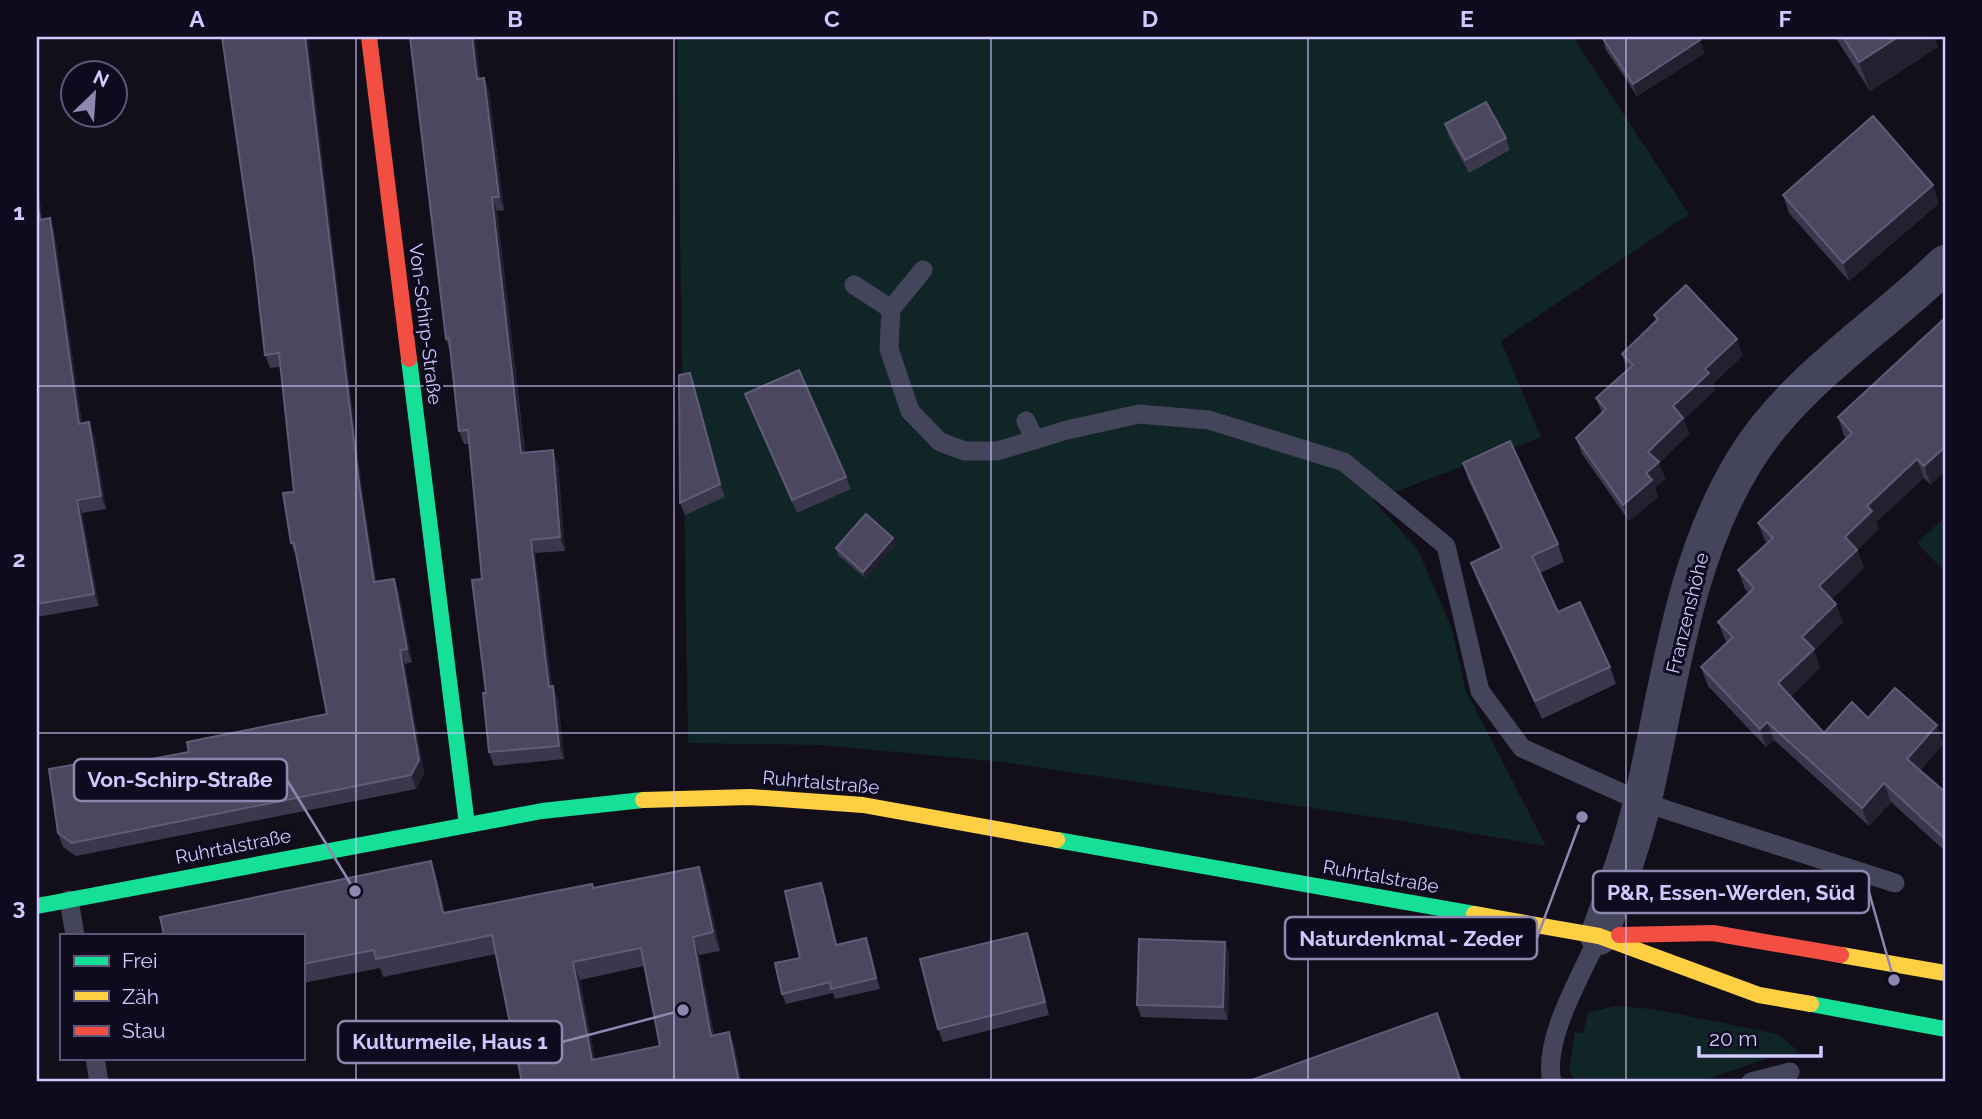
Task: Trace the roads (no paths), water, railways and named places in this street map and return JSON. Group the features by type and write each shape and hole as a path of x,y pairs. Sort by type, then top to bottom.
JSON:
{"main road":[{"name":"Von-Schirp-Straße","path":"369,37 467,825"},
{"name":"Ruhrtalstraße","path":"37,906 542,811 622,801 715,796 786,798 863,805 1599,936 1759,995 1945,1029"},
{"name":"Ruhrtalstraße","path":"1599,936 1713,933 1945,973"}],"street":[{"name":"Franzenshöhe","path":"1599,936 1628,854 1694,572 1717,511 1745,459 1789,402 1945,264"}],"lane":[{"path":"923,270 891,309 889,349 909,411 940,442 965,450 997,451 1067,430 1139,414 1209,420 1344,462 1446,546 1480,691 1522,748 1642,802 1895,883"},
{"path":"854,285 891,309"},
{"path":"1026,421 1035,440"},
{"path":"69,900 75,934"},
{"name":"Franzenshöhe","path":"1552,1082 1551,1053 1559,1027 1599,936"},
{"path":"95,1060 99,1082"},
{"path":"1751,1082 1790,1072"}],"place":[{"name":"Naturdenkmal - Zeder","path":"1582,817"},
{"name":"Von-Schirp-Straße","path":"355,891"},
{"name":"P&R, Essen-Werden, Süd","path":"1894,980"},
{"name":"Kulturmeile, Haus 1","path":"683,1010"}]}
